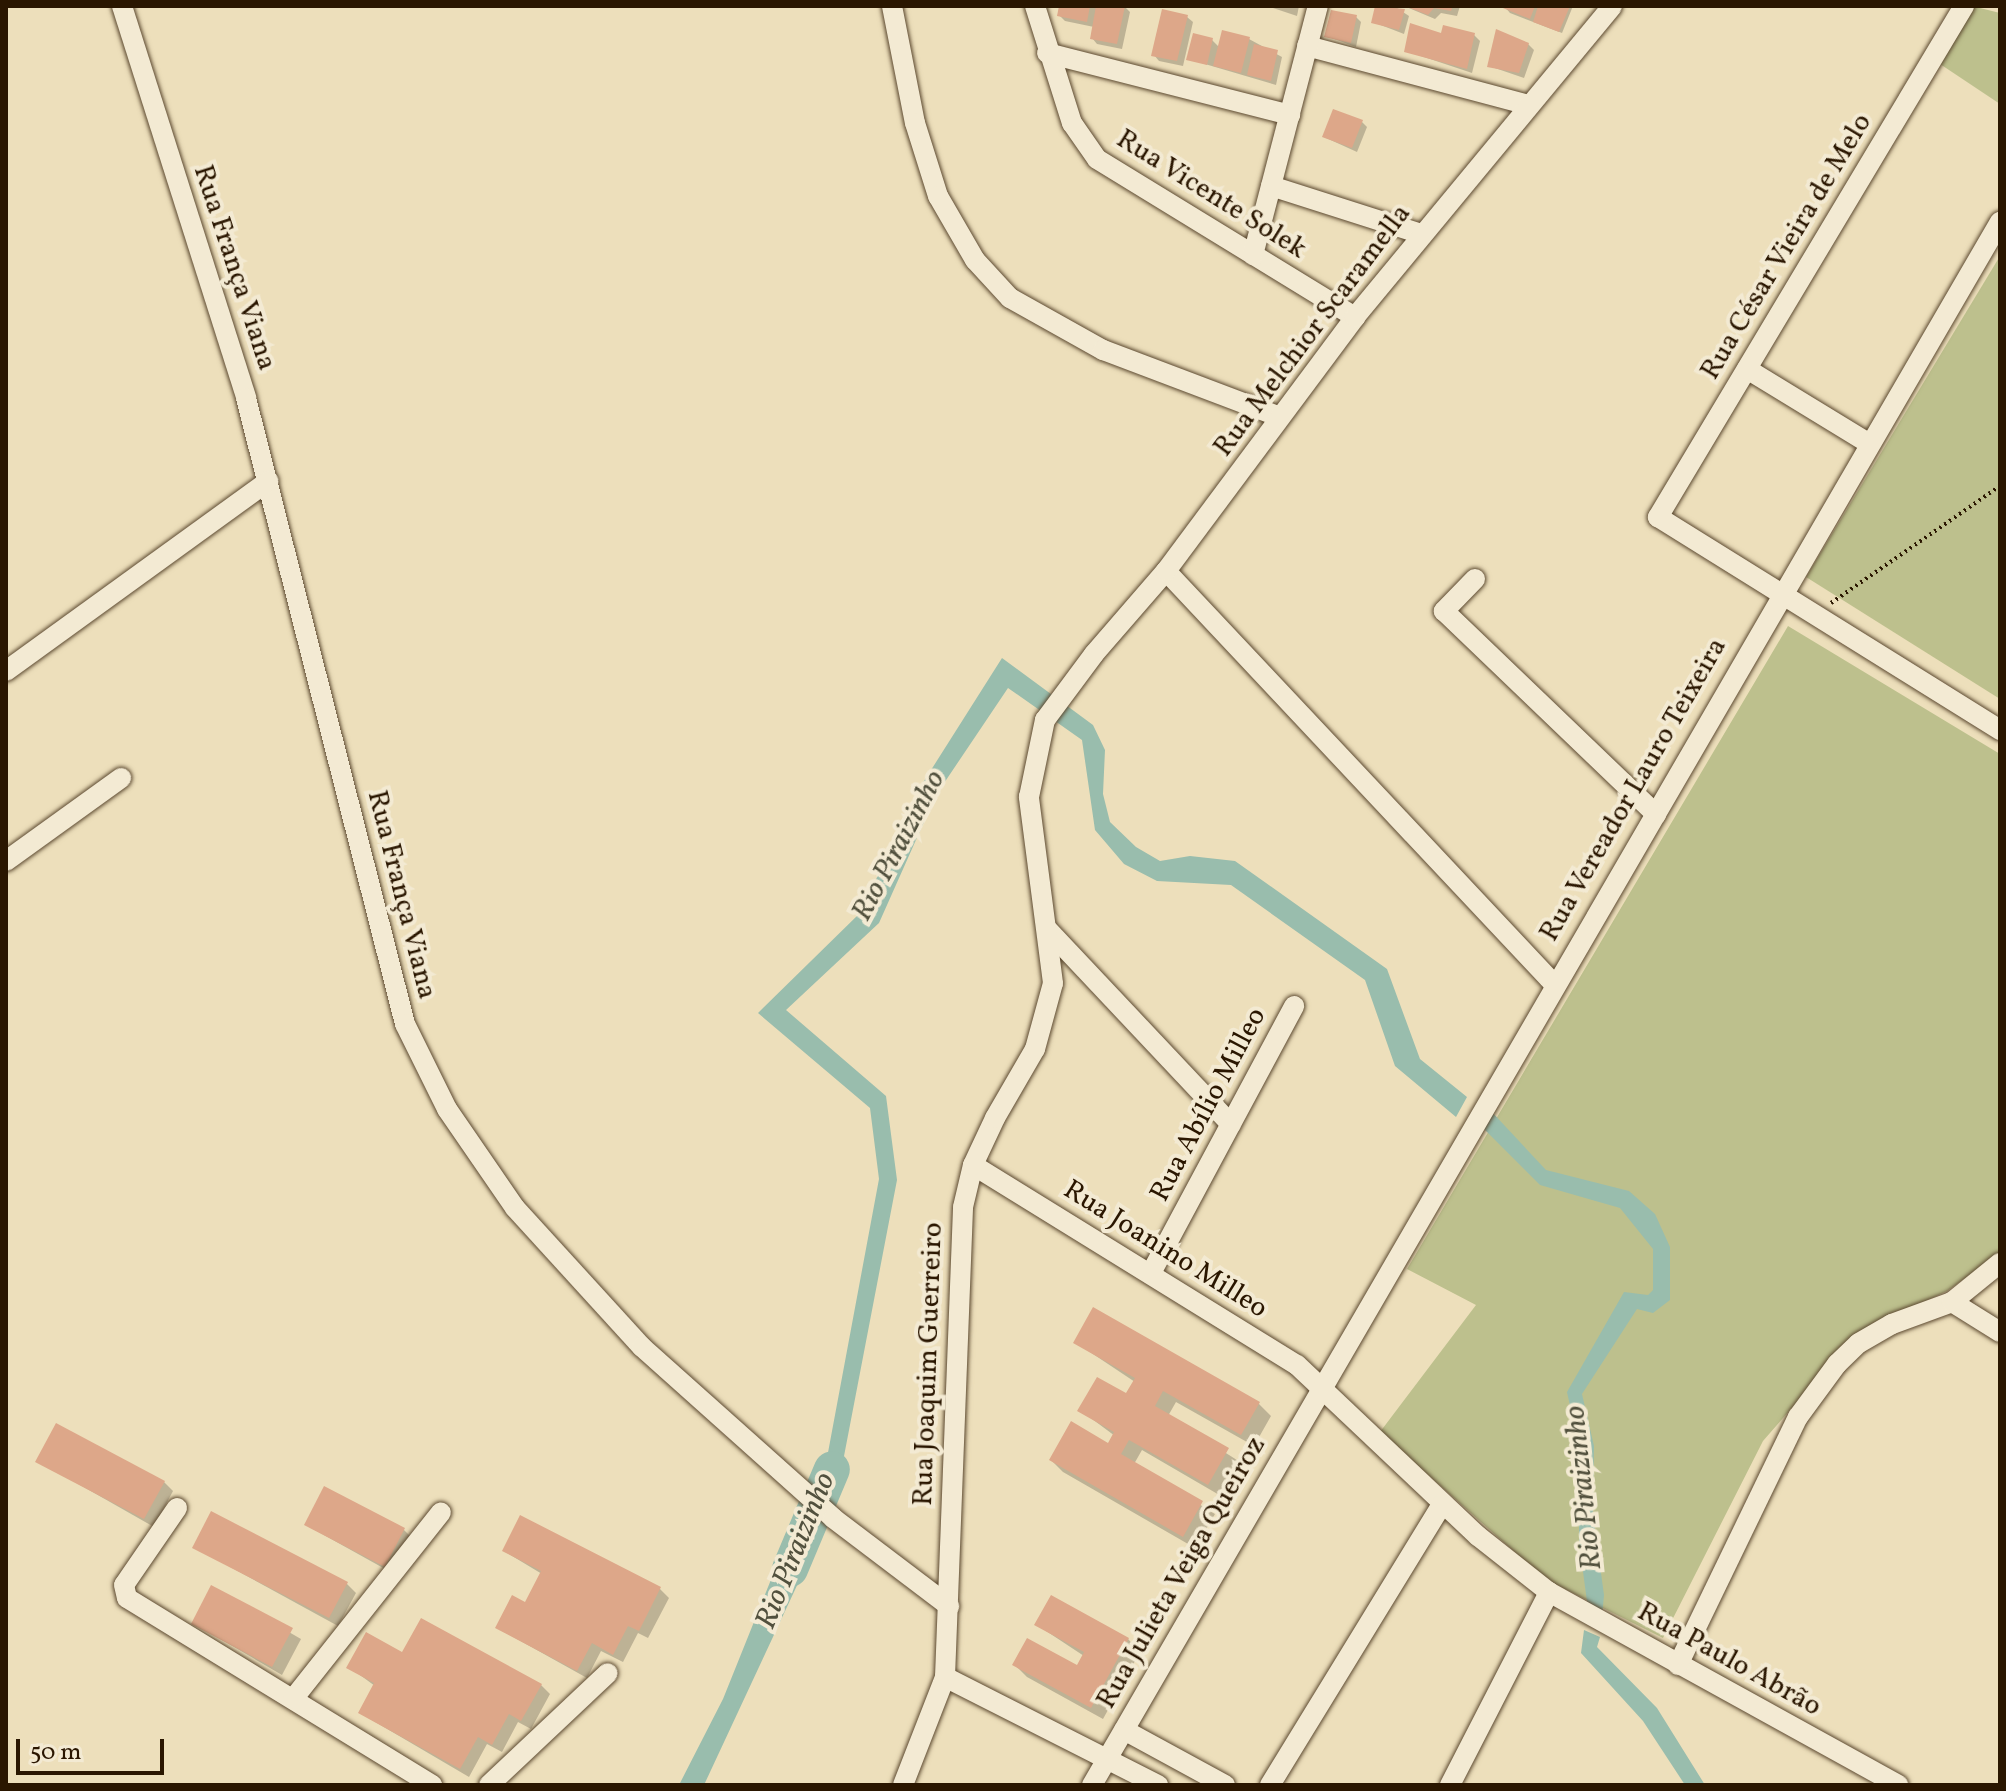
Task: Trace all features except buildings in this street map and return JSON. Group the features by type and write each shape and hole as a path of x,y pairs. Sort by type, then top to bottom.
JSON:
{"street":[{"name":"Rua França Viana","path":"122,6 268,481 405,1024 447,1109 515,1208 642,1347 833,1518 949,1606"},
{"path":"892,6 915,123 938,196 975,260 1010,298 1103,350 1280,417"},
{"name":"Rua Vicente Solek","path":"1035,6 1047,53 1072,123 1097,159 1355,317"},
{"path":"1253,255 1318,6"},
{"name":"Rua Melchior Scaramella","path":"1045,720 1062,693 1166,571 1355,317 1525,104 1612,6"},
{"name":"Rua César Vieira de Melo","path":"1781,592 1658,517 1964,6"},
{"path":"1307,46 1525,104"},
{"path":"1047,53 1290,115"},
{"path":"1271,186 1421,234"},
{"name":"Rua Vereador Lauro Teixeira","path":"1321,1389 1554,984 1656,814 1781,592 2000,222"},
{"path":"1747,369 1868,443"},
{"path":"6,671 268,481"},
{"path":"1166,571 1554,984"},
{"path":"1475,579 1444,611 1656,814"},
{"path":"1781,592 2000,730"},
{"name":"Rua Joaquim Guerreiro","path":"903,1785 945,1677 957,1248 973,1165 1035,1049 1048,1013 1053,983 1029,797 1045,720"},
{"path":"6,861 121,778"},
{"path":"1047,929 1231,1124"},
{"name":"Rua Abílio Milleo","path":"1151,1273 1294,1006"},
{"name":"Rua Joanino Milleo","path":"973,1165 1297,1365 1321,1389"},
{"path":"1678,1665 1798,1417 1837,1364 1859,1343 1892,1324 1952,1302 2000,1263"},
{"path":"1952,1302 2000,1332"},
{"name":"Rua Paulo Abrão","path":"1321,1389 1442,1504 1549,1592 1898,1785"},
{"name":"Rua Julieta Veiga Queiroz","path":"1092,1785 1321,1389"},
{"path":"1270,1785 1442,1504"},
{"path":"177,1508 124,1585 127,1598 432,1785"},
{"path":"293,1699 441,1512"},
{"path":"1450,1785 1549,1592"},
{"path":"489,1785 608,1673"},
{"path":"945,1677 1158,1785"},
{"path":"1124,1730 1225,1785"}],"path":[{"path":"1813,614 1910,553 2000,486"}],"green space":[{"path":"1972,6 2000,13 2000,104 1940,64"},
{"path":"2000,256 2000,699 1806,577"},
{"path":"1788,626 2000,754 2000,1253 1947,1291 1856,1334 1763,1441 1663,1638 1545,1579 1380,1432 1476,1305 1407,1269"}],"water":[{"path":"1002,658 1093,725 1105,750 1103,794 1110,822 1136,847 1160,861 1190,856 1235,861 1387,969 1420,1059 1467,1097 1456,1117 1395,1066 1365,980 1231,885 1157,881 1124,864 1095,830 1082,740 1008,688 936,795 879,923 786,1010 886,1096 897,1180 840,1477 824,1506 811,1499 824,1474 879,1179 870,1108 758,1013 860,913 919,789"},
{"path":"1491,1111 1546,1170 1629,1191 1655,1214 1670,1247 1670,1300 1653,1313 1637,1309 1582,1394 1594,1446 1593,1514 1604,1595 1602,1616 1588,1609 1579,1542 1579,1447 1567,1392 1624,1292 1648,1295 1653,1290 1653,1249 1620,1208 1540,1185 1483,1128"},
{"path":"797,1515 821,1534 704,1785 679,1785 723,1699"},
{"path":"1584,1630 1600,1637 1597,1647 1657,1708 1705,1785 1685,1785 1643,1721 1581,1653"}],"waterway":[{"name":"Rio Piraizinho","path":"790,1569 832,1469"}]}
